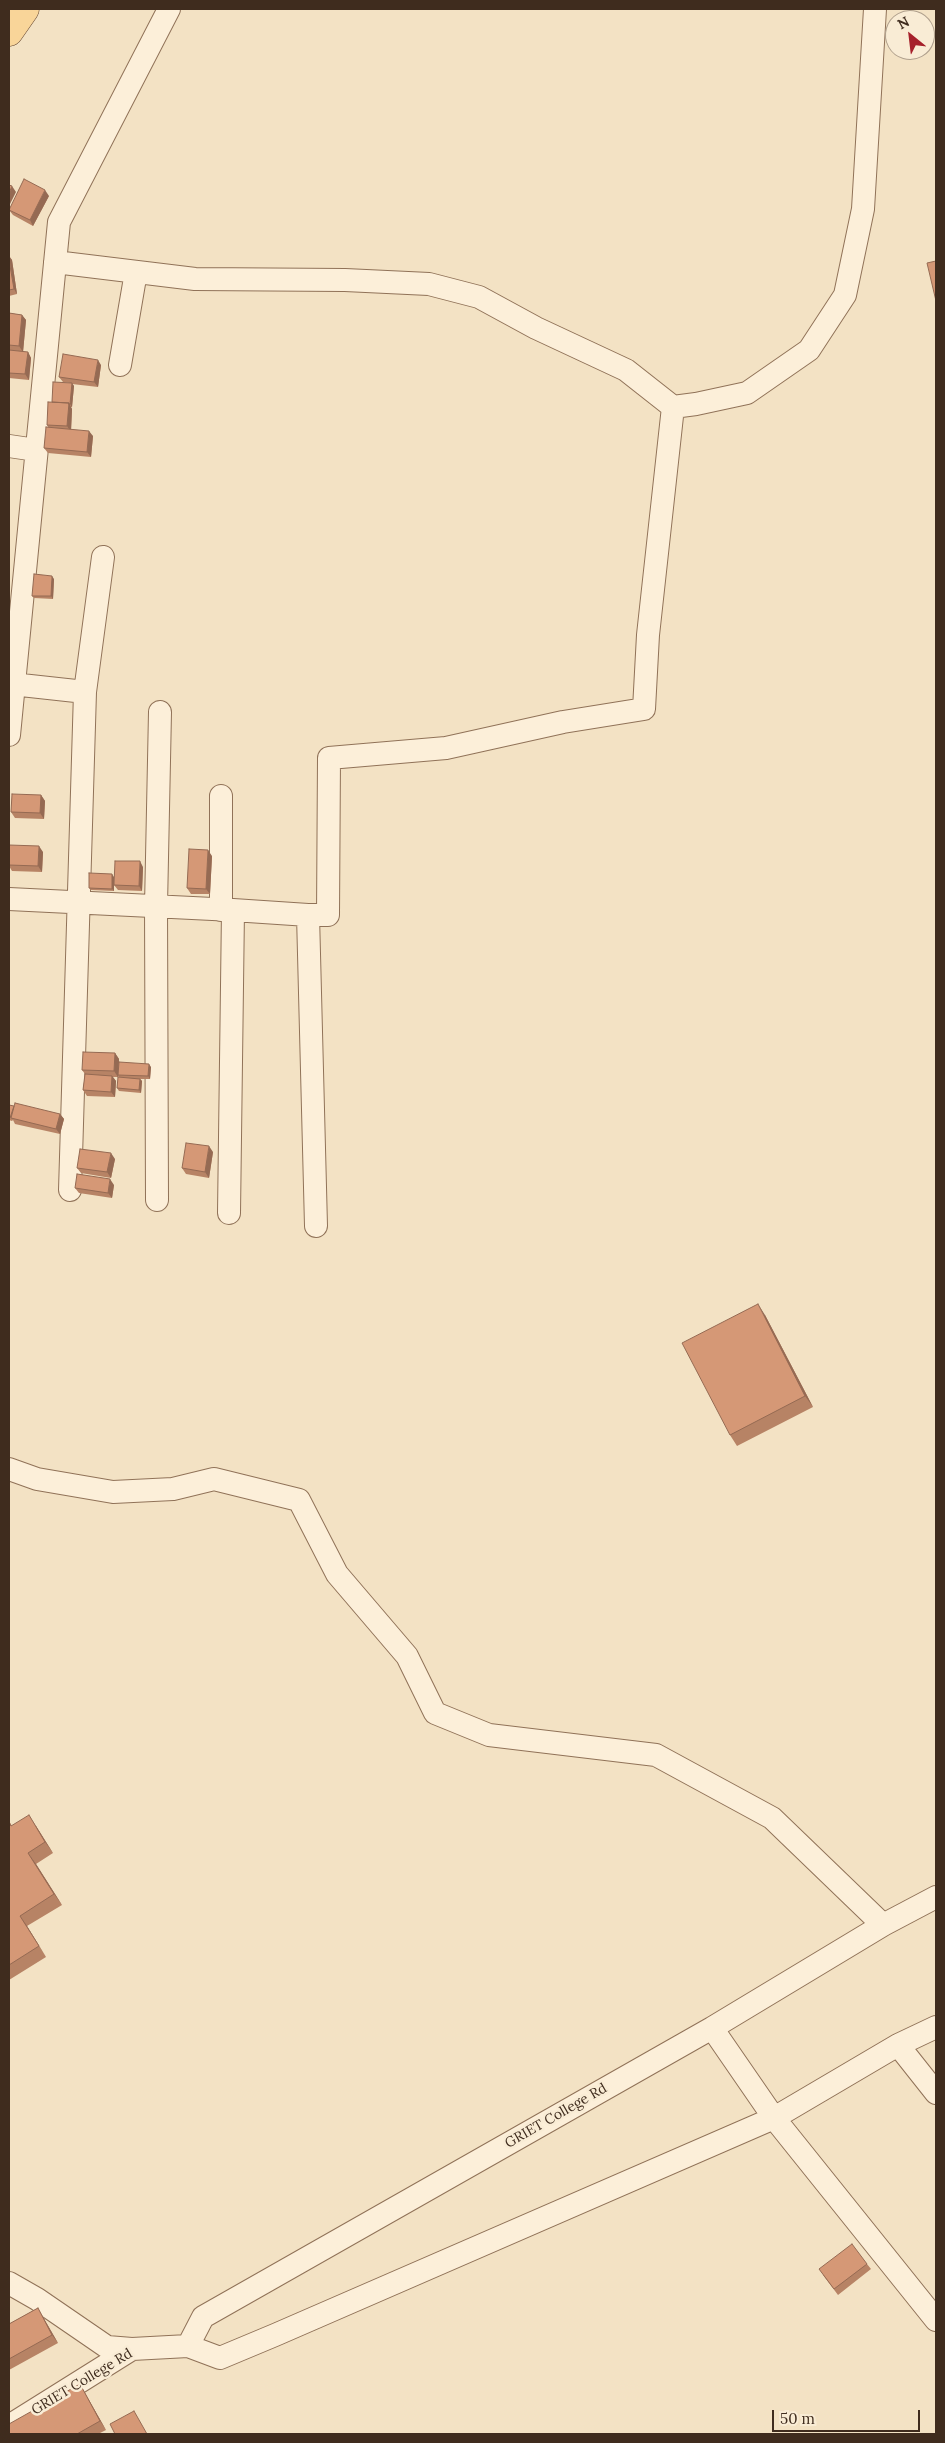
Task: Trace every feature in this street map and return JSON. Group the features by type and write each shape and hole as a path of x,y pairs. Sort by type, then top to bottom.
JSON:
{"main road":[{"path":"9,32 25,9"}],"street":[{"path":"9,735 12,684 59,222 169,9"},
{"path":"55,262 195,279 345,280 429,284 471,295 626,370 673,407 696,404 748,392 809,350 845,295 863,209 875,9"},
{"path":"120,365 136,272"},
{"path":"9,899 328,915 329,758 446,748 562,722 644,709 648,635 673,407"},
{"path":"9,446 36,450"},
{"path":"70,1190 86,692 103,557"},
{"path":"12,684 86,692"},
{"path":"157,1200 156,906 160,712"},
{"path":"221,796 227,910 229,1213"},
{"path":"308,915 316,1226"},
{"path":"9,1469 38,1479 113,1492 173,1489 214,1479 299,1500 336,1574 407,1656 435,1713 489,1735 656,1755 772,1818 883,1925"},
{"name":"GRIET College Rd","path":"188,2346 203,2317 712,2028 883,1925 936,1897"},
{"name":"GRIET College Rd","path":"9,2426 132,2349 188,2346 220,2358 774,2118 898,2045 936,2027"},
{"path":"712,2028 774,2118 936,2320"},
{"path":"898,2045 936,2093"},
{"path":"9,2283 37,2299 107,2347 132,2349"}],"building":[{"path":"24,179 45,190 30,220 9,210"},
{"path":"9,260 14,289 9,290"},
{"path":"936,261 936,301 927,263"},
{"path":"9,313 22,315 19,346 9,345"},
{"path":"9,350 28,352 25,374 9,373"},
{"path":"63,354 98,360 94,382 59,377"},
{"path":"53,382 72,383 70,404 52,402"},
{"path":"48,402 69,403 67,426 47,425"},
{"path":"46,427 89,431 87,452 44,448"},
{"path":"34,574 52,576 51,596 32,596"},
{"path":"12,794 41,795 40,813 11,812"},
{"path":"9,845 39,846 38,866 9,865"},
{"path":"189,849 208,850 206,889 187,888"},
{"path":"115,861 140,861 139,886 114,885"},
{"path":"89,873 112,874 112,889 89,888"},
{"path":"83,1052 115,1053 114,1071 82,1070"},
{"path":"119,1062 149,1064 148,1076 118,1075"},
{"path":"85,1074 112,1076 111,1092 83,1090"},
{"path":"118,1077 140,1079 139,1090 117,1088"},
{"path":"15,1103 60,1114 56,1129 11,1118"},
{"path":"9,1105 14,1106 10,1118 9,1117"},
{"path":"186,1143 209,1146 205,1172 182,1168"},
{"path":"80,1149 111,1153 107,1172 77,1168"},
{"path":"77,1174 110,1179 108,1193 75,1188"},
{"path":"758,1304 805,1396 730,1435 682,1343"},
{"path":"29,1815 45,1842 28,1853 54,1894 20,1916 39,1946 9,1965 9,1822 11,1826"},
{"path":"852,2244 867,2264 834,2289 819,2269"},
{"path":"38,2308 52,2335 9,2359 9,2324"},
{"path":"80,2384 100,2421 77,2434 9,2434 9,2424"},
{"path":"134,2411 147,2434 115,2434 110,2424"}]}
